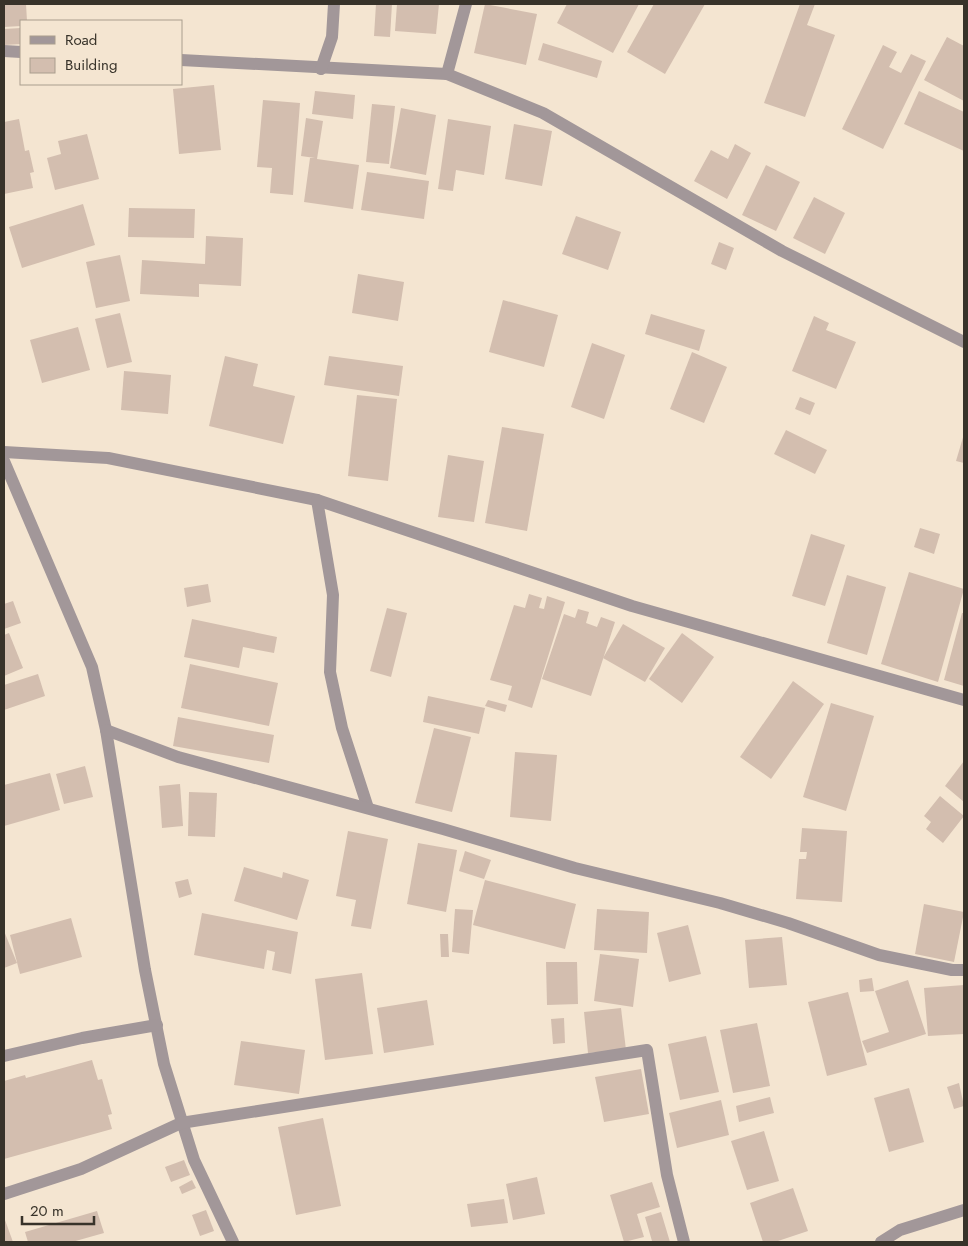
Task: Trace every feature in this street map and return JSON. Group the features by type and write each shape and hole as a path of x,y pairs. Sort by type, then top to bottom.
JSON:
{"street":[{"path":"321,69 332,37 334,4"},
{"path":"447,74 466,4"},
{"path":"4,51 20,52"},
{"path":"182,60 321,69 447,74 543,114 782,251 964,340"},
{"path":"4,452 108,458 317,500 632,606 964,700"},
{"path":"4,461 92,667 106,730 145,970 164,1064 194,1160 233,1242"},
{"path":"317,500 332,595 330,672 342,728 368,808"},
{"path":"106,730 178,757 368,808 575,868 720,903 788,923 879,955 952,970 964,970"},
{"path":"4,1056 82,1038 157,1025"},
{"path":"4,1194 81,1169 181,1123 646,1050 667,1175 684,1242"},
{"path":"881,1242 900,1230 964,1210"}],"building":[{"path":"4,4 26,4 27,20 20,20 20,26 4,27"},
{"path":"376,4 392,4 390,37 374,36"},
{"path":"397,4 439,4 436,34 395,31"},
{"path":"485,4 537,14 526,65 474,53"},
{"path":"567,4 639,4 613,53 557,23"},
{"path":"654,4 705,4 665,74 627,52"},
{"path":"800,4 815,4 807,25 835,35 805,117 764,103"},
{"path":"20,28 20,44 4,45 4,29"},
{"path":"947,37 964,46 964,101 924,80"},
{"path":"543,43 602,61 597,78 538,60"},
{"path":"883,45 897,52 889,67 901,73 911,54 926,61 883,149 842,129"},
{"path":"214,85 221,150 179,154 173,89"},
{"path":"315,91 355,95 353,119 312,114"},
{"path":"919,91 964,112 964,151 904,124"},
{"path":"263,100 300,103 293,195 270,193 272,168 257,167"},
{"path":"372,104 395,106 389,164 366,162"},
{"path":"401,108 436,115 426,175 390,168"},
{"path":"306,118 323,121 317,159 359,165 353,209 304,202 310,158 315,158 301,156"},
{"path":"19,119 25,151 29,150 34,172 30,173 33,188 4,194 4,122"},
{"path":"448,119 491,126 484,175 456,170 453,191 438,189"},
{"path":"514,124 552,131 542,186 505,179"},
{"path":"87,134 99,179 55,190 47,158 61,154 58,141"},
{"path":"735,144 751,153 727,199 694,181 711,150 728,159"},
{"path":"766,165 800,182 776,231 742,215"},
{"path":"367,172 429,181 424,219 361,210"},
{"path":"814,197 845,213 825,254 793,238"},
{"path":"83,204 95,245 22,268 9,227"},
{"path":"129,208 195,209 194,238 128,237"},
{"path":"576,216 621,232 608,270 562,254"},
{"path":"206,236 243,238 241,286 199,284 199,297 140,294 142,260 205,264"},
{"path":"719,242 734,248 726,270 711,264"},
{"path":"120,255 130,301 96,308 86,262"},
{"path":"358,274 404,282 398,321 352,313"},
{"path":"503,300 558,315 544,367 489,352"},
{"path":"120,313 132,362 107,368 95,319"},
{"path":"651,314 705,330 699,351 645,334"},
{"path":"814,316 829,323 826,330 856,342 836,389 792,371"},
{"path":"78,327 90,370 42,383 30,340"},
{"path":"592,343 625,355 604,419 571,407"},
{"path":"692,352 727,367 704,423 670,409"},
{"path":"225,356 258,364 253,386 295,396 283,444 209,426"},
{"path":"329,356 403,366 399,396 324,385"},
{"path":"124,371 171,375 168,414 121,410"},
{"path":"357,395 397,399 388,481 348,476"},
{"path":"800,397 815,403 810,415 795,409"},
{"path":"502,427 544,434 527,531 485,523"},
{"path":"786,430 827,450 815,474 774,454"},
{"path":"964,434 964,463 956,461"},
{"path":"448,455 484,461 474,522 438,517"},
{"path":"920,528 940,534 934,554 914,547"},
{"path":"811,534 845,545 825,606 792,596"},
{"path":"909,572 964,589 938,682 881,664"},
{"path":"847,575 886,587 867,655 827,643"},
{"path":"208,584 211,602 187,607 184,588"},
{"path":"529,594 542,598 539,608 544,609 547,596 565,602 532,708 508,700 512,686 490,680 514,605 525,608"},
{"path":"13,601 21,623 4,629 4,604"},
{"path":"387,608 407,613 391,677 370,671"},
{"path":"578,609 589,612 586,623 597,627 601,617 615,622 591,696 542,679 564,614 575,618"},
{"path":"962,613 964,613 964,686 944,680"},
{"path":"192,619 277,637 274,653 243,647 239,668 184,657"},
{"path":"623,624 665,648 645,682 603,658"},
{"path":"9,633 23,668 4,676 4,635"},
{"path":"682,633 714,657 682,703 649,679"},
{"path":"190,664 278,683 269,726 181,708"},
{"path":"38,674 45,696 4,710 4,685"},
{"path":"793,681 824,704 771,779 740,757"},
{"path":"428,696 485,708 479,734 423,722"},
{"path":"488,700 507,705 505,712 485,706"},
{"path":"831,703 874,716 846,811 803,797"},
{"path":"178,717 274,735 269,763 173,746"},
{"path":"434,728 471,737 452,812 415,803"},
{"path":"515,752 557,755 551,821 510,817"},
{"path":"964,761 964,802 945,786"},
{"path":"85,766 93,797 64,804 56,774"},
{"path":"50,773 60,810 4,826 4,785"},
{"path":"180,784 183,826 162,828 159,786"},
{"path":"189,792 217,793 215,837 188,836"},
{"path":"940,796 964,816 943,843 926,829 931,822 924,816"},
{"path":"802,828 847,831 842,902 796,899 799,859 806,859 807,852 800,852"},
{"path":"348,831 388,839 371,929 351,926 356,900 336,896"},
{"path":"418,843 457,850 446,912 407,904"},
{"path":"465,851 491,860 484,879 459,871"},
{"path":"244,867 282,878 283,872 309,880 297,920 234,901"},
{"path":"188,879 192,894 179,898 175,882"},
{"path":"485,880 576,904 565,949 473,925"},
{"path":"924,904 964,912 954,962 915,954"},
{"path":"455,909 473,910 469,954 452,952"},
{"path":"597,909 649,912 647,953 594,950"},
{"path":"202,913 298,932 291,974 272,970 275,952 267,950 264,969 194,955"},
{"path":"71,918 82,957 20,974 10,935"},
{"path":"688,925 701,974 669,982 657,933"},
{"path":"4,931 17,963 4,968"},
{"path":"440,934 448,934 449,957 441,957"},
{"path":"782,937 787,985 749,988 745,940"},
{"path":"600,954 639,959 633,1007 594,1001"},
{"path":"546,962 577,962 578,1004 547,1005"},
{"path":"362,973 373,1054 325,1060 315,979"},
{"path":"872,978 874,991 860,992 859,980"},
{"path":"908,980 926,1034 867,1053 862,1041 889,1032 875,991"},
{"path":"964,985 964,1034 928,1036 924,988"},
{"path":"848,992 867,1065 827,1076 808,1002"},
{"path":"427,1000 434,1045 384,1053 377,1008"},
{"path":"621,1008 626,1050 588,1053 584,1012"},
{"path":"564,1018 565,1043 553,1044 551,1019"},
{"path":"757,1023 770,1086 733,1093 720,1030"},
{"path":"706,1036 719,1092 680,1100 668,1044"},
{"path":"241,1041 305,1050 299,1094 234,1085"},
{"path":"92,1060 98,1080 102,1079 112,1114 108,1115 112,1129 4,1159 4,1081 25,1075 26,1078"},
{"path":"641,1069 649,1114 604,1122 595,1077"},
{"path":"959,1083 964,1106 954,1109 947,1087"},
{"path":"909,1088 924,1142 889,1152 874,1098"},
{"path":"770,1097 774,1113 739,1122 736,1106"},
{"path":"721,1100 729,1135 677,1148 669,1113"},
{"path":"323,1118 341,1206 296,1215 278,1127"},
{"path":"764,1131 779,1181 747,1190 731,1141"},
{"path":"184,1160 190,1175 171,1182 165,1167"},
{"path":"537,1177 545,1214 513,1220 506,1184"},
{"path":"192,1180 196,1188 182,1194 179,1187"},
{"path":"652,1182 660,1207 637,1214 644,1237 624,1242 610,1195"},
{"path":"793,1188 808,1231 775,1242 763,1242 750,1203"},
{"path":"504,1199 508,1223 471,1227 467,1204"},
{"path":"206,1210 214,1231 200,1236 192,1215"},
{"path":"97,1211 104,1233 72,1242 28,1242 25,1232"},
{"path":"661,1212 670,1242 649,1242 652,1241 645,1217"},
{"path":"5,1220 13,1242 4,1242"}]}
